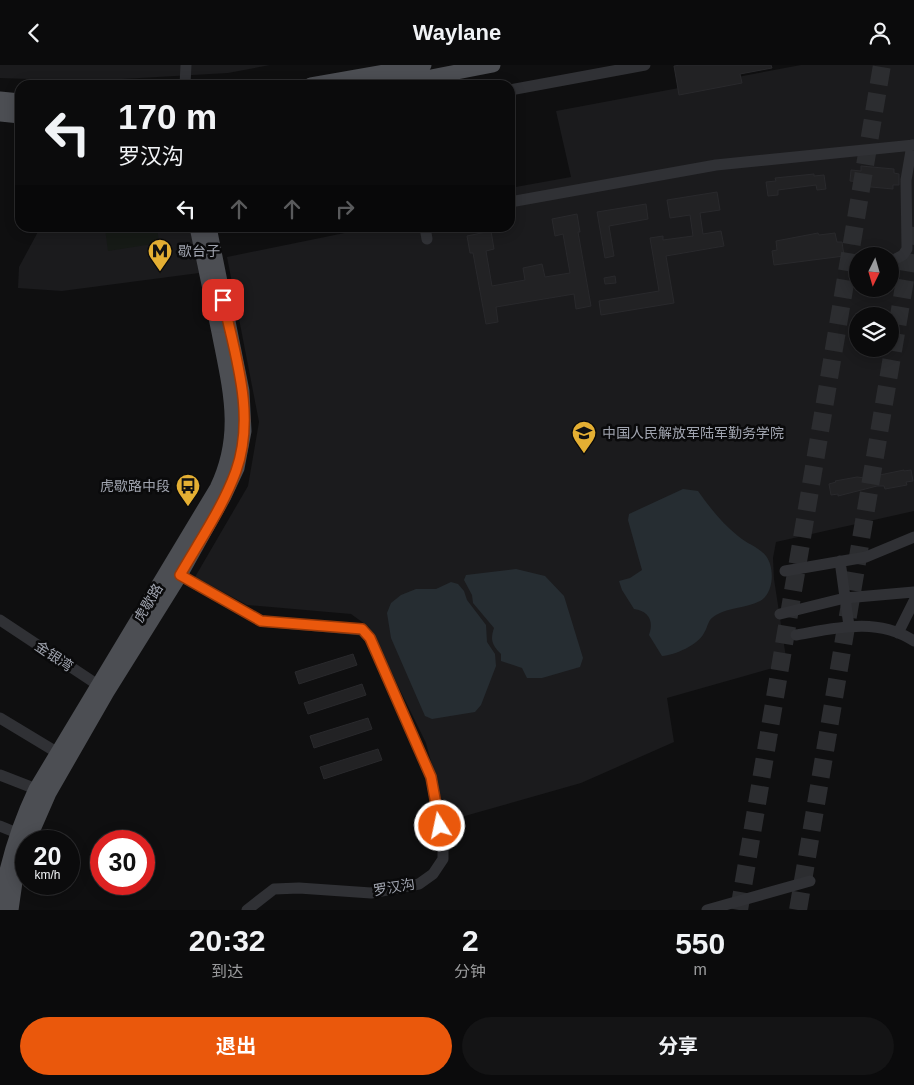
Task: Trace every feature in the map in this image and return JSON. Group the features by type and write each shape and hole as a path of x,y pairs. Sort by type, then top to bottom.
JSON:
{"main road":[{"path":"355,80 493,65"},
{"path":"0,99 15,100"},
{"path":"0,114 15,116"},
{"name":"虎歇路","path":"174,572 222,477 231,448 233,430 232,396 198,232"},
{"name":"虎歇路","path":"29,830 103,689 232,480 241,452 244,431 242,391 209,232"},
{"name":"虎歇路","path":"26,830 36,789 58,753 103,689"},
{"name":"虎歇路","path":"0,907 4,880 15,858"},
{"name":"虎歇路","path":"11,910 15,882"}],"street":[{"path":"184,80 186,65"},
{"path":"515,89 645,65"},
{"path":"515,201 716,165 913,145 906,180 907,249 899,257"},
{"path":"785,571 866,557 914,537"},
{"path":"840,561 849,626"},
{"name":"罗汉沟","path":"174,572 261,621 362,629 370,638 431,777 443,843 443,859 432,874 419,884 371,893 299,888 274,889 247,910"},
{"path":"780,614 845,598 914,592"},
{"path":"898,633 914,601"},
{"name":"金银湾","path":"0,620 103,689"},
{"path":"796,635 849,626 884,627 914,641"},
{"path":"0,718 58,753"},
{"path":"0,775 36,789"},
{"path":"0,826 15,835"},
{"path":"707,910 810,881"}],"shaded area":[{"path":"0,65 270,65 228,73 105,80 0,78"},
{"name":"中国人民解放军陆军勤务学院","path":"801,65 914,65 914,511 776,542 773,558 774,579 787,664 667,698 674,742 581,783 447,821 426,743 369,627 351,614 247,605 195,577 248,486 259,422 227,257 349,232 515,232 515,187 571,177 556,111"},
{"path":"38,232 191,232 199,273 62,291 18,288 19,267"},
{"path":"106,232 158,232 159,243 108,251"},
{"path":"683,489 698,491 727,526 741,539 766,556 771,567 772,580 768,592 760,601 716,615 697,642 673,654 662,656 649,635 651,625 649,617 647,614 634,609 622,590 619,581 630,578 642,570 628,520 629,514"},
{"path":"516,569 545,576 564,596 583,658 580,667 542,678 527,678 522,668 501,661 501,654 493,642 494,628 473,603 472,595 464,580 466,575"},
{"path":"451,582 458,584 464,591 467,600 486,625 487,642 495,654 496,666 481,705 475,712 432,719 425,716 391,638 387,613 391,603 401,595 416,589 436,589"}],"building":[{"path":"771,65 772,68 740,74 742,83 679,95 674,66"},
{"path":"861,166 894,169 894,173 899,174 899,185 893,185 893,189 860,186 860,182 850,181 851,170 861,171"},
{"path":"814,174 814,176 824,175 826,189 817,190 816,185 778,190 778,195 768,196 766,182 776,181 775,178"},
{"path":"717,192 720,210 700,213 703,234 721,231 724,246 666,256 674,303 601,315 599,301 659,291 650,238 663,236 663,240 693,236 690,215 670,218 667,200"},
{"path":"646,204 648,219 609,226 614,256 605,258 597,212"},
{"path":"577,214 580,232 578,232 591,306 576,309 574,294 496,307 498,322 486,324 473,253 470,253 467,236 491,232 494,249 486,251 492,286 525,280 523,268 542,264 545,277 570,273 563,234 555,236 552,219"},
{"path":"818,233 819,235 835,233 837,242 842,242 844,256 774,265 772,251 777,250 776,241"},
{"path":"615,276 616,283 605,284 604,278"},
{"path":"911,470 913,481 906,482 907,485 885,489 884,486 877,486 838,496 838,494 831,495 829,484 835,481 857,477 865,478"},
{"path":"353,654 357,665 299,684 295,672"},
{"path":"362,684 366,695 308,714 304,703"},
{"path":"368,718 372,729 314,748 310,736"},
{"path":"378,749 382,760 324,779 320,767"}],"tunnel":[{"path":"739,910 882,65"},
{"path":"798,910 914,227"}],"place":[{"name":"歇台子","path":"160,272"},
{"name":"中国人民解放军陆军勤务学院","path":"584,454"},
{"name":"虎歇路中段","path":"188,507"}],"route":[{"path":"223,300 242,391 244,431 241,452 232,480 180,575 261,621 362,629 370,638 431,777 440,826"}]}
